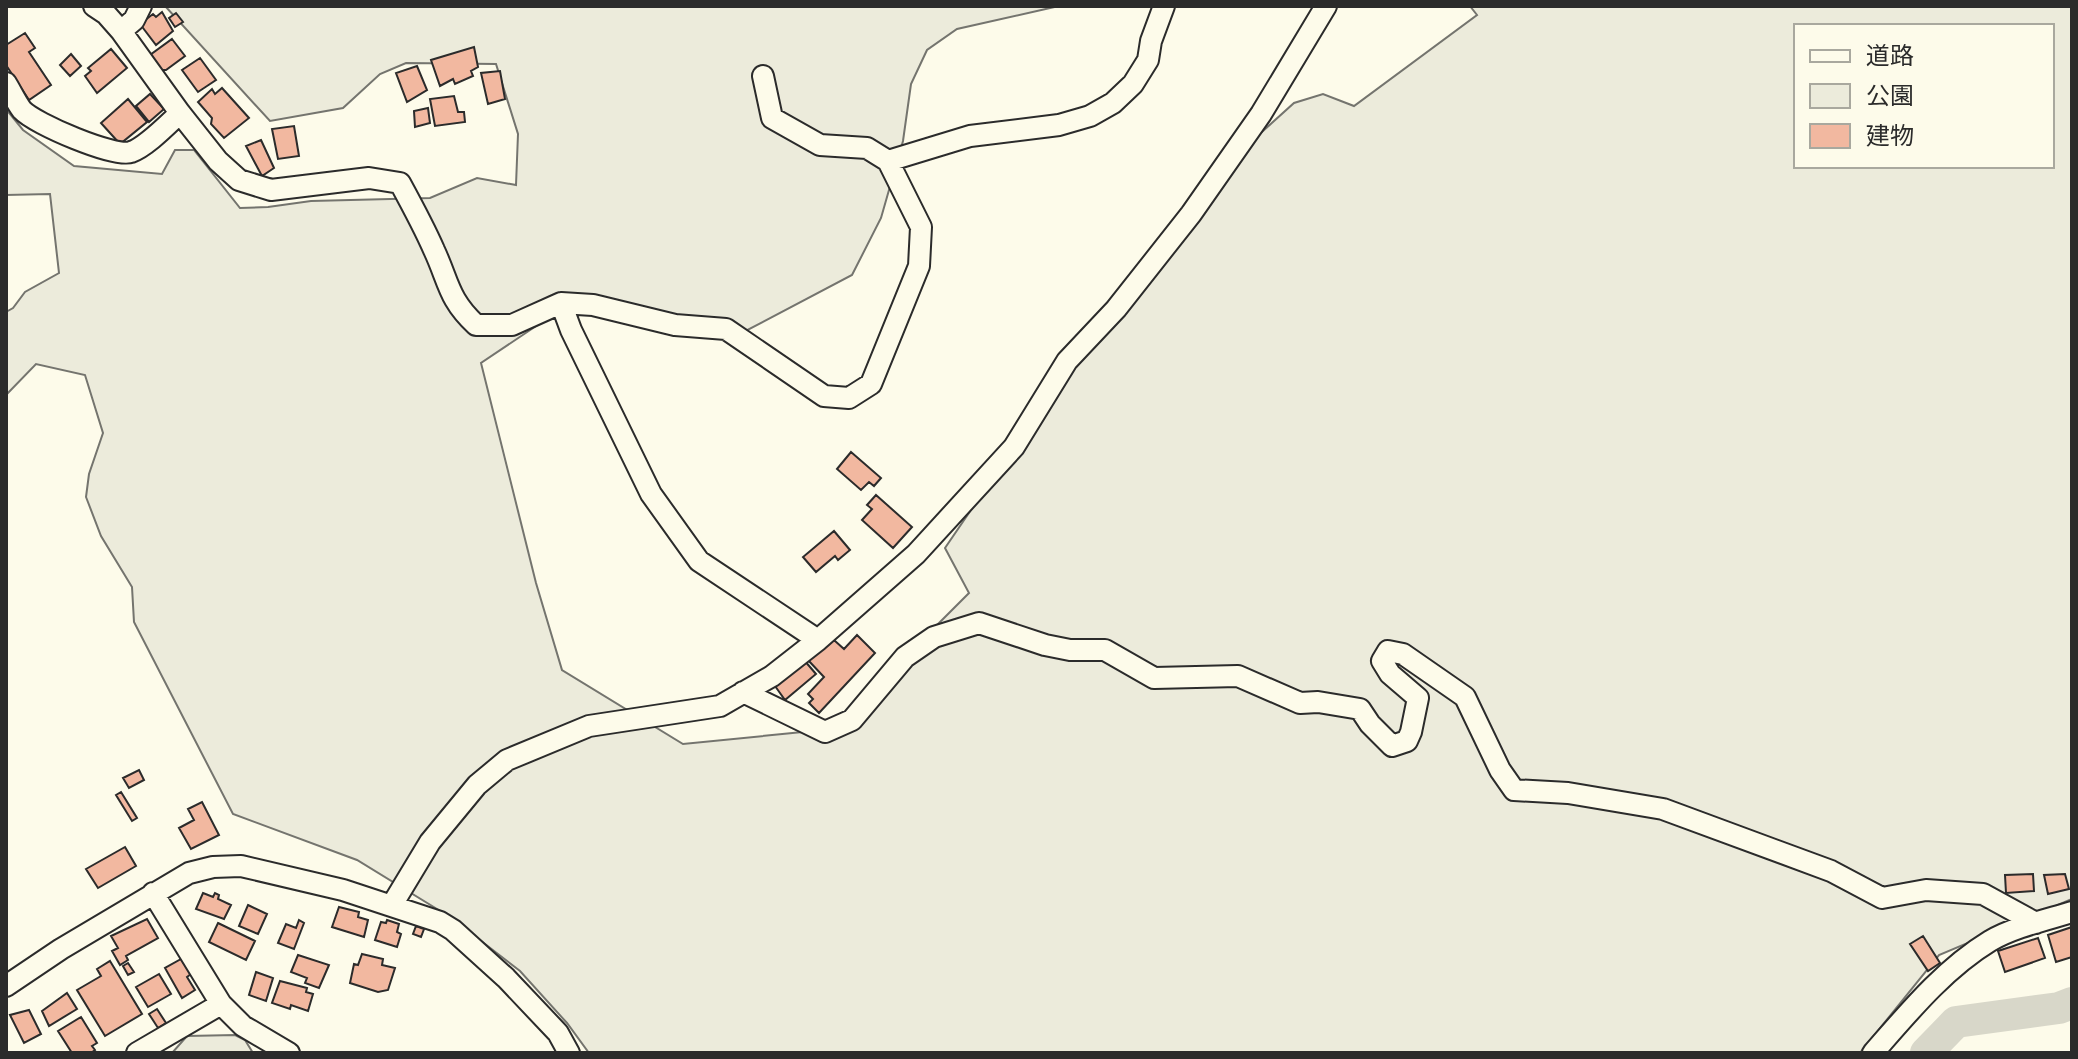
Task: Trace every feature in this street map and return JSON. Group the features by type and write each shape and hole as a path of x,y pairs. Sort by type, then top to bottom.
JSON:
{"street":[{"path":"94,6 121,31 218,161 239,180 271,190 369,178 400,183 435,250 451,296 476,325 512,325 561,303 593,305 675,325 726,329 824,396 849,398 871,384 919,266 921,227 888,161 867,148 820,145 772,118 763,76"},
{"path":"121,31 134,20 141,6"},
{"path":"888,161 970,136 1059,125 1090,116 1113,103 1133,84 1148,60 1151,41 1164,6"},
{"path":"392,905 430,842 477,785 507,760 589,726 720,706 772,676 916,554 1014,447 1067,361 1116,309 1234,157 1326,6"},
{"path":"6,83 23,110 40,122 63,134 120,153 134,151 180,113"},
{"path":"561,303 571,330 651,494 699,561 818,640"},
{"path":"743,692 825,732 852,720 905,657 934,637 979,623 1045,645 1070,650 1105,650 1154,678 1238,676 1300,703 1318,702 1360,709 1392,746 1407,741 1418,698 1390,674 1382,661 1388,651 1403,654 1465,697 1500,770 1514,790 1568,793 1663,809 1831,871 1882,898 1926,890 1983,894 2036,923"},
{"path":"6,986 61,949 189,873 213,867 241,866 392,905 453,930 506,978 558,1033 569,1053"},
{"path":"153,893 221,1004 243,1026 289,1053"},
{"path":"1873,1053 1909,1010 1955,967 1991,940 2072,912"},
{"path":"137,1053 221,1004"}],"green space":[{"path":"165,6 1059,6 957,29 927,50 911,84 903,141 881,218 852,275 736,336 569,304 481,363 536,583 562,670 683,744 833,729 969,593 945,548 1031,422 1234,157 1294,103 1323,94 1354,106 1477,15 1470,6 2072,6 2072,899 1939,955 1860,1053 589,1053 567,1023 520,971 450,917 357,860 233,814 134,622 132,587 101,536 86,497 89,474 103,433 85,375 36,364 6,395 6,312 25,292 59,273 50,194 6,195 6,109 23,130 74,166 162,174 175,150 194,150 240,208 311,201 430,198 477,178 516,185 518,134 496,64 406,63 380,74 343,108 270,121"},
{"path":"235,1035 245,1040 253,1053 172,1053 187,1036"}],"building":[{"path":"162,12 173,31 156,45 140,24 153,14 156,17"},
{"path":"176,13 183,22 175,27 169,18"},
{"path":"25,33 35,48 29,52 51,85 29,100 6,65 6,45"},
{"path":"172,39 185,56 166,70 161,70 150,55"},
{"path":"474,47 478,67 471,71 473,76 455,84 453,79 440,86 431,60"},
{"path":"111,49 127,68 97,93 85,76 91,71 88,68"},
{"path":"71,54 81,66 70,76 60,65"},
{"path":"200,58 216,80 198,92 182,70"},
{"path":"417,66 427,90 407,102 396,73"},
{"path":"500,71 505,99 488,104 481,73"},
{"path":"222,88 249,118 224,138 198,102 212,89 215,94"},
{"path":"150,94 164,109 149,122 136,106"},
{"path":"454,96 458,112 464,112 465,122 435,126 430,99"},
{"path":"128,99 147,122 120,144 101,123"},
{"path":"428,108 430,123 415,127 414,111"},
{"path":"294,126 299,156 278,159 272,129"},
{"path":"261,140 274,168 262,176 246,146"},
{"path":"851,452 881,478 874,486 869,482 861,490 837,469"},
{"path":"876,495 912,527 893,548 862,520 872,509 867,505"},
{"path":"834,531 850,550 838,560 835,556 816,572 803,557"},
{"path":"857,635 875,653 819,713 809,703 813,699 808,694 824,677 808,660 834,640 844,649"},
{"path":"804,660 816,674 785,700 775,686"},
{"path":"139,770 144,780 129,788 123,778"},
{"path":"121,792 137,818 132,821 116,795"},
{"path":"202,802 219,835 191,849 179,828 194,820 188,809"},
{"path":"125,847 136,866 98,888 86,869"},
{"path":"2033,874 2034,891 2006,893 2005,875"},
{"path":"2065,874 2069,889 2048,894 2044,875"},
{"path":"203,893 213,897 215,893 219,895 218,899 231,905 224,919 196,909"},
{"path":"248,905 267,914 258,934 239,926"},
{"path":"339,907 359,912 358,917 368,920 364,937 332,927"},
{"path":"147,919 158,938 126,956 128,960 120,965 112,951 118,948 111,936"},
{"path":"299,920 304,923 294,949 278,943 286,924 296,928"},
{"path":"387,920 399,924 397,932 401,934 397,947 375,940 381,922 386,923"},
{"path":"218,923 255,941 246,960 209,942"},
{"path":"416,926 424,929 421,937 413,934"},
{"path":"2072,927 2072,957 2056,962 2048,935"},
{"path":"1923,936 1940,963 1928,971 1910,944"},
{"path":"2038,938 2045,958 2005,972 1998,951"},
{"path":"362,954 383,959 382,965 395,968 388,990 378,992 350,983 354,964 358,965"},
{"path":"298,955 329,965 319,988 305,983 307,978 291,972"},
{"path":"181,959 191,974 187,977 195,990 182,998 165,968"},
{"path":"110,961 142,1014 105,1036 77,990 101,976 97,969"},
{"path":"128,963 134,972 128,975 123,966"},
{"path":"256,972 273,978 266,1001 249,995"},
{"path":"159,974 171,994 148,1007 136,987"},
{"path":"280,981 307,988 306,992 313,994 308,1011 272,1003"},
{"path":"67,993 77,1009 49,1026 42,1011"},
{"path":"157,1009 166,1023 158,1028 149,1014"},
{"path":"29,1010 41,1034 24,1043 10,1015"},
{"path":"81,1017 97,1043 92,1046 95,1050 91,1053 72,1053 58,1031"}],"waterway":[{"path":"1926,1053 1956,1022 2059,1008 2072,1003"}]}
